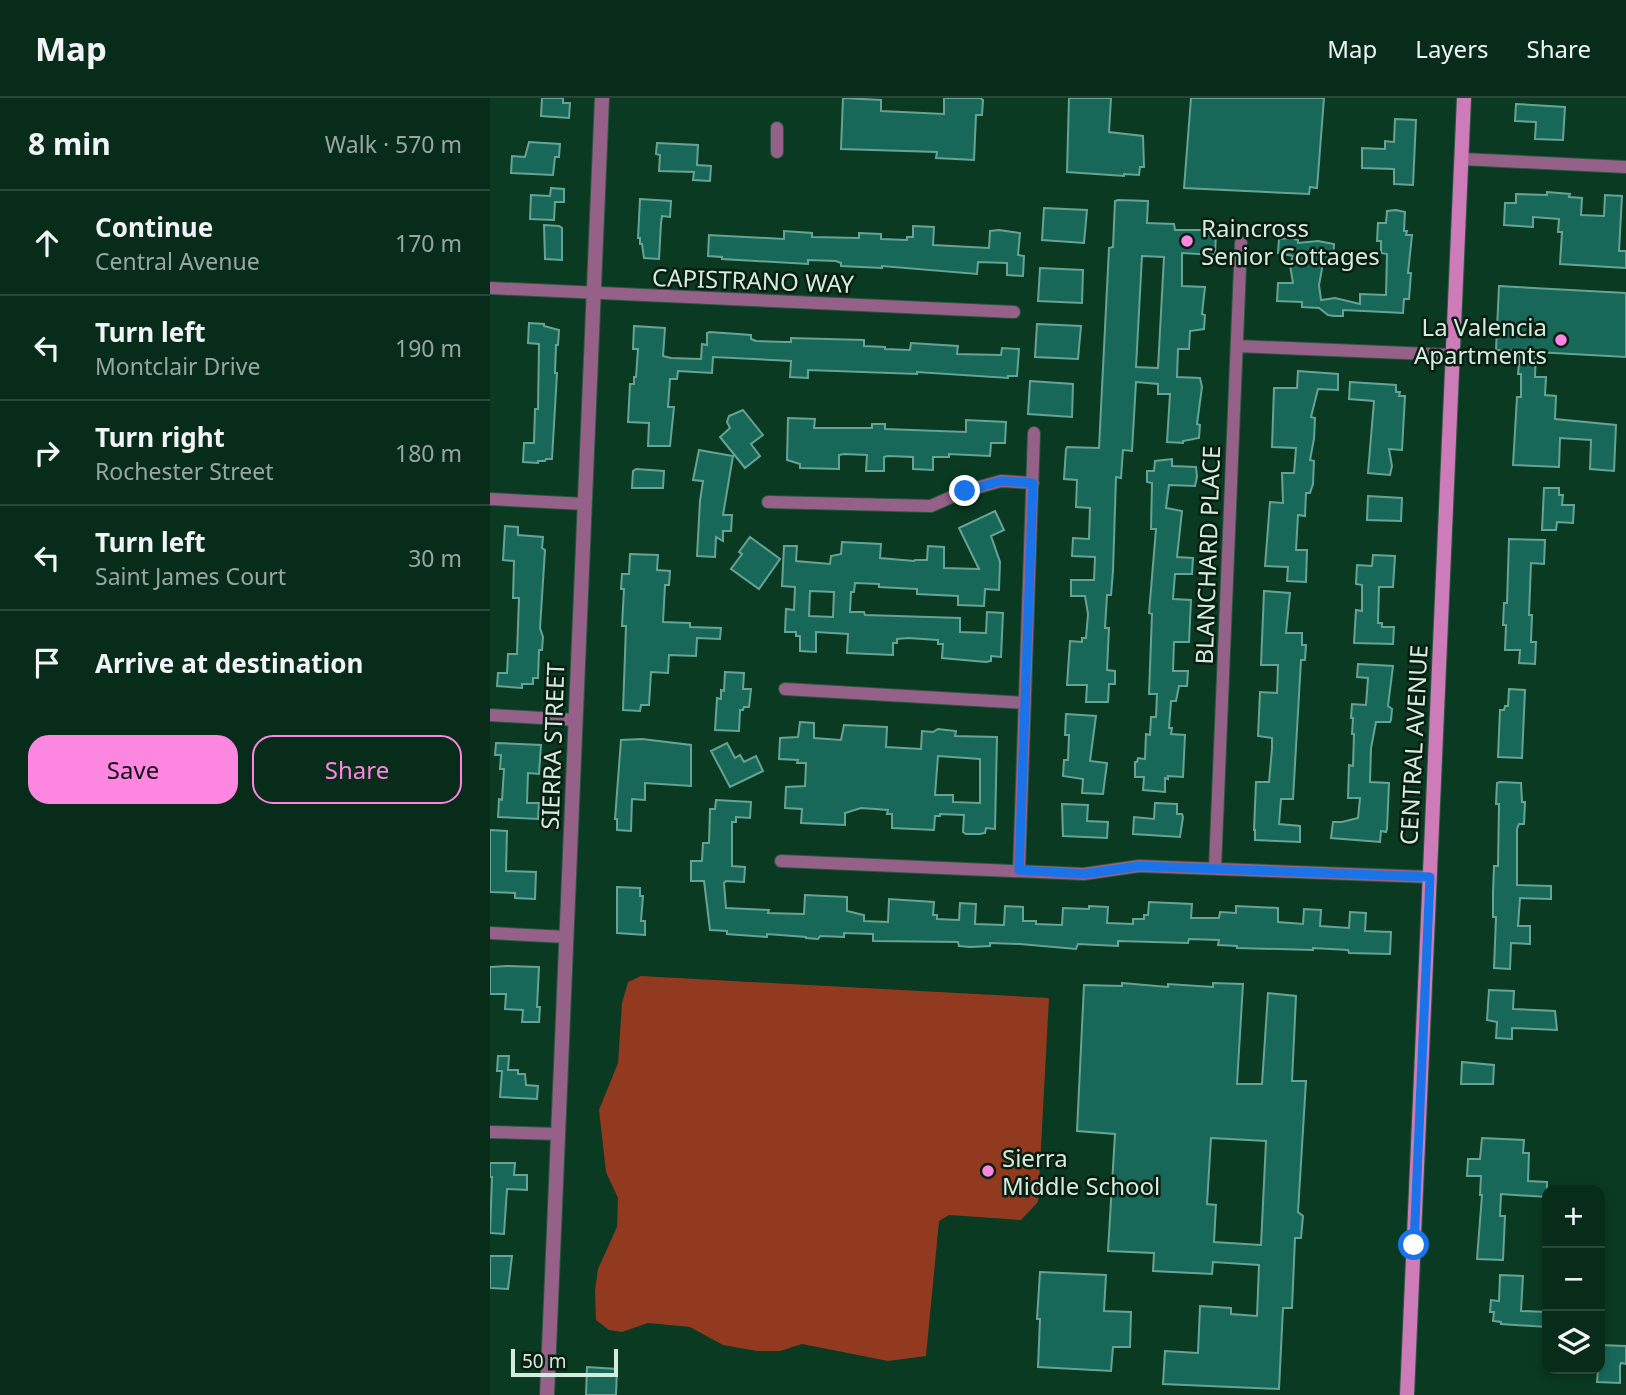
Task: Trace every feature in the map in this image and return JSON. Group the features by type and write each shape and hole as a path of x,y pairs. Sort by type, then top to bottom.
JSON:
{"main road":[{"name":"CENTRAL AVENUE","path":"1407,1395 1464,98"}],"street":[{"name":"SIERRA STREET","path":"547,1395 602,98"},
{"path":"777,128 777,152"},
{"path":"1462,159 1626,167"},
{"name":"BLANCHARD PLACE","path":"1214,868 1241,243"},
{"name":"CAPISTRANO WAY","path":"490,288 1014,312"},
{"path":"1237,346 1453,355"},
{"path":"1019,870 1034,433"},
{"path":"768,502 931,506 965,491 1001,481 1033,483"},
{"path":"490,499 585,504"},
{"path":"785,689 1025,703"},
{"path":"490,715 576,720"},
{"path":"781,861 1084,874 1139,866 1430,877"},
{"path":"490,933 566,937"},
{"path":"490,1132 558,1134"}],"shaded area":[{"path":"641,976 1049,998 1038,1202 1021,1220 949,1215 939,1221 926,1356 888,1361 802,1344 780,1351 757,1351 723,1345 690,1327 648,1323 622,1332 609,1330 596,1320 595,1291 598,1269 617,1227 618,1198 606,1172 599,1110 618,1063 622,1003 628,982"}],"building":[{"path":"542,98 563,98 563,103 570,103 569,118 541,116"},
{"path":"843,98 881,100 881,111 944,114 944,98 980,98 983,100 982,115 976,115 974,160 936,158 937,152 841,149"},
{"path":"1069,98 1111,98 1109,132 1143,136 1144,167 1140,167 1139,175 1067,172"},
{"path":"1191,98 1324,98 1317,188 1310,187 1309,194 1184,188"},
{"path":"1516,104 1565,107 1563,140 1535,139 1536,122 1515,121"},
{"path":"1395,119 1416,120 1413,185 1394,184 1394,169 1362,168 1362,148 1385,149 1385,141 1394,142"},
{"path":"529,142 560,144 553,175 511,173 512,156 525,157"},
{"path":"657,143 698,145 697,165 711,166 710,181 693,180 694,172 659,171 660,155 656,154"},
{"path":"551,188 564,189 564,202 555,202 554,220 530,219 531,195 550,196"},
{"path":"1547,192 1582,198 1581,215 1604,216 1605,195 1622,196 1619,251 1626,251 1626,268 1560,264 1562,232 1558,232 1559,219 1533,217 1533,227 1504,225 1505,203 1516,203 1516,194 1547,195"},
{"path":"640,199 671,201 670,217 662,216 659,259 644,258 642,244 638,238"},
{"path":"1115,201 1148,201 1147,223 1174,224 1175,230 1214,230 1215,255 1182,253 1182,286 1205,287 1202,314 1205,315 1204,329 1190,331 1189,349 1178,349 1177,377 1200,378 1202,387 1197,424 1200,425 1199,438 1183,443 1167,442 1170,394 1158,394 1158,384 1136,382 1132,451 1123,450 1121,478 1116,477 1113,571 1111,595 1107,595 1107,670 1115,671 1115,684 1109,684 1108,702 1086,702 1087,685 1067,685 1070,641 1082,642 1082,638 1086,638 1088,614 1085,596 1071,596 1071,580 1094,580 1095,557 1072,556 1073,538 1089,539 1090,508 1076,507 1077,480 1064,479 1067,447 1099,448 1109,248 1113,247","holes":["1142,256 1164,257 1158,368 1136,367"]},
{"path":"1044,208 1087,210 1084,243 1042,240"},
{"path":"1387,211 1405,212 1404,231 1407,231 1406,235 1412,235 1408,273 1411,273 1409,299 1404,299 1403,313 1343,310 1343,316 1334,316 1319,308 1302,307 1302,302 1277,301 1278,283 1293,283 1290,265 1293,256 1278,253 1279,239 1289,238 1298,240 1298,243 1318,241 1334,244 1333,263 1323,263 1319,285 1321,300 1335,298 1360,304 1360,294 1386,295 1387,254 1381,253 1381,241 1377,241 1378,223 1386,223"},
{"path":"544,225 562,228 562,260 545,259"},
{"path":"913,226 934,227 933,245 989,248 990,231 1020,233 1018,255 1024,256 1023,276 1007,275 1007,263 978,262 977,274 882,266 841,266 841,263 836,261 808,260 808,264 708,256 709,235 784,239 784,231 812,233 812,237 859,238 859,233 881,234 881,239 907,240 907,237 913,237"},
{"path":"1040,268 1083,270 1082,303 1038,301"},
{"path":"1499,286 1626,293 1626,357 1536,352 1535,377 1546,377 1545,395 1556,396 1555,419 1616,425 1614,471 1590,469 1591,440 1560,438 1559,467 1513,465 1517,397 1521,397 1521,374 1518,374 1520,351 1496,350"},
{"path":"529,323 544,324 559,330 556,345 552,459 538,463 523,462 524,443 534,443 535,409 538,409 539,344 528,343"},
{"path":"1037,324 1081,326 1078,359 1035,357"},
{"path":"634,326 665,328 663,356 671,358 701,359 702,344 707,345 707,333 710,332 751,335 751,339 756,341 791,342 791,338 864,340 864,346 885,349 910,350 911,343 958,346 957,354 1001,355 1002,348 1019,349 1017,376 1008,378 917,372 808,370 808,378 790,377 791,361 713,357 712,373 678,371 677,379 670,379 668,407 674,407 670,446 648,446 649,423 628,422 630,384 634,384 636,377 638,349 633,349"},
{"path":"1298,371 1338,374 1338,390 1318,389 1311,417 1315,418 1310,460 1314,461 1313,484 1310,493 1306,493 1305,516 1298,515 1296,550 1307,550 1306,582 1287,581 1288,567 1265,566 1270,502 1283,503 1282,473 1294,473 1296,448 1272,447 1274,388 1297,388"},
{"path":"1030,381 1073,384 1072,417 1028,414"},
{"path":"1350,382 1396,385 1399,396 1405,396 1402,450 1389,449 1392,466 1390,475 1368,473 1374,401 1349,399"},
{"path":"743,410 763,435 751,444 760,456 745,468 720,437 730,428 727,422 729,416"},
{"path":"788,418 815,419 814,428 872,428 872,424 885,424 885,429 966,432 966,420 1006,422 1005,443 991,443 990,456 949,454 949,457 933,457 933,470 913,469 913,457 888,456 884,457 884,471 866,471 867,455 844,454 839,455 839,469 800,468 800,464 787,460"},
{"path":"699,450 733,456 723,515 732,515 731,531 723,531 723,541 716,537 715,557 697,556 703,481 693,480"},
{"path":"1172,459 1172,466 1196,467 1197,477 1195,486 1169,485 1166,508 1182,511 1177,557 1193,558 1192,574 1175,574 1173,599 1191,600 1189,642 1174,642 1173,671 1188,671 1187,686 1179,686 1176,701 1171,701 1169,728 1172,728 1171,734 1185,735 1183,777 1165,778 1165,792 1143,790 1144,777 1135,777 1135,762 1138,758 1145,759 1146,734 1150,735 1151,717 1156,717 1157,694 1149,694 1152,614 1149,613 1156,529 1151,529 1152,483 1147,482 1147,471 1154,471 1155,461"},
{"path":"633,471 664,471 663,488 632,488"},
{"path":"1544,488 1559,488 1559,495 1563,495 1562,505 1574,505 1573,523 1557,522 1556,530 1542,530"},
{"path":"1368,496 1402,498 1401,521 1367,520"},
{"path":"995,511 1004,530 991,536 1000,562 999,590 985,589 984,606 958,605 958,596 917,594 917,589 855,583 854,592 851,592 850,612 864,612 865,615 960,618 960,632 986,633 987,612 1003,613 1001,657 991,656 991,661 986,662 942,658 943,644 938,644 938,640 908,638 897,639 897,643 893,643 893,655 847,653 848,634 816,632 816,652 800,651 800,636 796,636 796,632 785,632 786,609 794,610 795,587 782,586 784,546 797,546 796,561 830,564 831,556 841,554 842,542 881,544 880,558 914,561 927,560 928,546 944,547 944,568 979,569 959,528","holes":["810,591 834,592 833,617 809,616"]},
{"path":"505,526 518,527 518,535 543,537 542,548 545,550 540,628 543,637 542,650 539,650 538,678 533,678 533,684 522,684 522,688 497,686 498,673 507,673 508,654 517,654 519,598 513,598 514,561 503,560"},
{"path":"750,537 780,559 759,589 731,569"},
{"path":"1509,539 1545,540 1544,564 1531,563 1529,615 1532,615 1531,642 1536,642 1535,664 1519,663 1520,650 1505,650 1506,625 1503,625 1504,603 1507,603"},
{"path":"630,554 658,555 657,570 670,571 669,585 665,585 663,622 690,623 690,627 721,628 720,639 697,638 696,656 669,655 668,673 651,672 649,705 641,705 640,711 623,710 626,626 622,626 624,589 621,589 622,574 629,574"},
{"path":"1373,555 1395,556 1393,587 1379,587 1378,623 1382,623 1382,627 1394,627 1393,644 1354,643 1356,610 1362,611 1362,585 1356,584 1357,565 1372,566"},
{"path":"1264,591 1290,593 1286,633 1302,633 1302,645 1306,645 1305,660 1301,660 1293,799 1281,799 1279,824 1300,826 1300,842 1255,840 1256,782 1269,782 1272,749 1272,738 1258,736 1260,692 1277,693 1278,665 1261,665"},
{"path":"1358,664 1393,666 1388,706 1392,709 1391,720 1376,722 1371,748 1370,782 1389,783 1387,829 1386,832 1381,831 1380,842 1331,838 1333,822 1358,818 1360,798 1348,798 1349,765 1353,766 1352,704 1366,705 1368,678 1357,677"},
{"path":"725,672 744,673 743,689 751,689 749,707 740,710 739,731 715,730 717,698 721,699 721,690 724,691"},
{"path":"1509,689 1525,690 1522,758 1498,757 1500,710 1508,706"},
{"path":"1066,714 1096,716 1090,761 1107,763 1103,794 1082,793 1083,779 1063,776 1064,760 1068,760"},
{"path":"800,722 814,723 814,738 841,740 844,725 887,727 886,747 921,749 922,731 933,732 938,729 956,731 955,736 997,737 995,829 986,828 985,833 966,834 963,832 964,815 940,814 935,816 934,830 892,828 892,814 887,814 888,810 861,808 845,813 845,825 801,823 802,809 785,808 786,787 805,786 806,763 779,759 780,738 798,737","holes":["938,756 980,759 980,803 953,802 953,795 935,795"]},
{"path":"642,739 691,745 691,786 645,783 645,800 632,799 631,831 617,830 615,819 621,740"},
{"path":"496,743 541,745 539,774 528,773 527,803 539,803 538,819 498,817 504,769 500,769 501,755 495,755"},
{"path":"727,743 735,758 740,755 744,762 756,756 763,771 730,787 711,751"},
{"path":"1497,783 1521,783 1522,802 1525,802 1524,824 1519,824 1517,829 1517,885 1551,886 1551,899 1520,898 1518,926 1530,926 1530,944 1511,943 1510,969 1494,968 1496,917 1493,917 1493,893 1494,866 1498,866 1499,804 1496,804"},
{"path":"716,800 751,802 750,818 736,817 736,822 732,822 732,866 745,867 744,882 724,883 726,908 804,914 805,895 847,897 847,911 864,915 864,921 888,922 889,899 934,902 933,915 937,915 937,919 959,920 960,903 976,904 975,924 1004,925 1005,906 1023,907 1023,921 1062,925 1063,908 1089,909 1089,906 1108,907 1107,923 1133,924 1133,919 1144,919 1144,915 1148,915 1149,902 1192,904 1191,918 1219,918 1220,912 1236,913 1236,906 1278,908 1278,922 1303,924 1304,909 1321,910 1320,926 1349,928 1350,912 1366,913 1365,931 1391,932 1390,954 1349,953 1348,950 1313,948 1237,948 1218,945 1219,940 1189,939 1188,943 1118,941 1118,946 1078,944 1076,949 1020,944 990,943 990,946 970,947 959,946 958,942 873,941 873,934 844,933 844,937 820,936 818,939 767,934 767,937 727,934 727,931 710,930 704,881 691,881 691,861 702,861 703,843 709,843 710,809 715,809"},
{"path":"1155,803 1177,804 1177,814 1182,814 1183,817 1180,837 1133,834 1134,817 1154,819"},
{"path":"1062,804 1088,805 1087,821 1108,822 1107,838 1063,836"},
{"path":"490,830 507,831 506,871 536,872 535,899 515,898 515,893 490,892"},
{"path":"617,887 640,888 640,896 643,896 641,921 645,921 645,935 617,933"},
{"path":"490,967 539,967 539,1022 522,1022 523,1010 505,1009 506,994 490,994"},
{"path":"1122,983 1168,987 1168,984 1213,987 1213,983 1243,984 1237,1084 1262,1084 1268,993 1296,996 1292,1081 1306,1081 1298,1212 1303,1216 1301,1238 1295,1238 1292,1308 1283,1308 1279,1389 1163,1384 1165,1351 1198,1353 1200,1306 1231,1308 1231,1314 1257,1316 1259,1265 1213,1262 1212,1274 1153,1271 1154,1253 1108,1251 1115,1134 1077,1131 1084,985 1122,986","holes":["1211,1138 1266,1141 1261,1245 1214,1242 1216,1205 1207,1204"]},
{"path":"1489,990 1514,991 1513,1009 1555,1011 1557,1030 1512,1028 1512,1039 1496,1038 1497,1022 1487,1020"},
{"path":"498,1056 509,1056 508,1070 518,1070 518,1074 525,1074 526,1085 538,1086 537,1099 500,1097 502,1071 497,1071"},
{"path":"1462,1062 1494,1065 1493,1084 1461,1084"},
{"path":"1482,1138 1524,1140 1523,1153 1529,1153 1528,1181 1547,1182 1547,1185 1542,1185 1542,1197 1501,1194 1500,1216 1505,1216 1503,1260 1477,1259 1481,1176 1467,1176 1468,1159 1480,1159"},
{"path":"490,1163 515,1163 514,1175 527,1175 527,1190 507,1189 504,1234 490,1233"},
{"path":"490,1256 512,1256 508,1289 490,1288"},
{"path":"1040,1272 1106,1275 1104,1311 1131,1312 1130,1347 1113,1347 1111,1371 1038,1367"},
{"path":"1500,1275 1523,1276 1521,1311 1542,1312 1542,1327 1493,1321 1494,1312 1490,1312 1491,1300 1499,1301"},
{"path":"1605,1345 1626,1346 1626,1364 1621,1363 1620,1366 1620,1383 1597,1382 1598,1374 1605,1374"},
{"path":"587,1367 617,1369 616,1395 586,1395"}],"place":[{"name":"Raincross Senior Cottages","path":"1187,241"},
{"name":"La Valencia Apartments","path":"1561,340"},
{"name":"Sierra Middle School","path":"988,1171"}],"route":[{"path":"965,491 1001,481 1033,483 1019,870 1084,874 1139,866 1430,877 1414,1245"}]}
